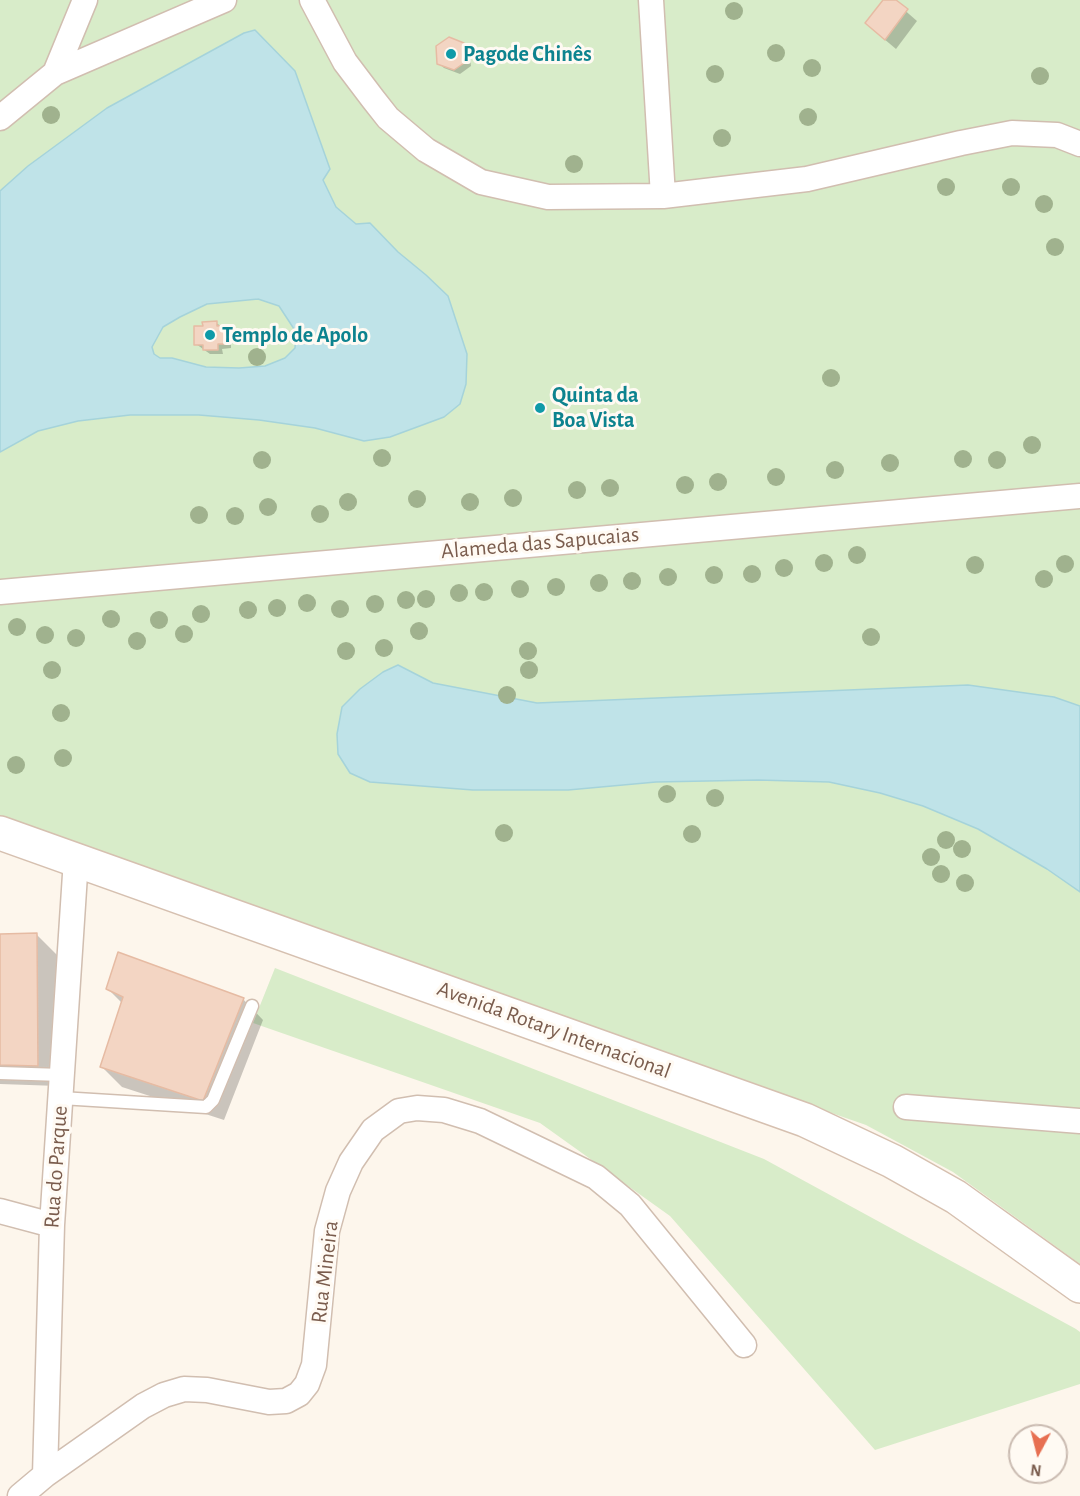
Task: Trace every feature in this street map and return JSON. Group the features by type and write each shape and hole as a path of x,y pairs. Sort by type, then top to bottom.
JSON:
{"main road":[{"name":"Avenida Rotary Internacional","path":"0,833 805,1120 892,1161 956,1197 1080,1286"}],"street":[{"path":"55,73 85,0"},
{"path":"0,118 55,73 224,0"},
{"path":"312,0 345,62 388,118 426,150 481,182 548,197 663,195 807,179 1012,133 1057,135 1080,144"},
{"path":"651,0 663,195"},
{"name":"Alameda das Sapucaias","path":"0,592 1080,496"},
{"name":"Rua do Parque","path":"45,1475 52,1226 76,859"},
{"path":"906,1107 1080,1121"},
{"name":"Rua Mineira","path":"20,1496 45,1475 143,1406 164,1395 184,1389 207,1390 269,1402 286,1401 298,1394 307,1384 314,1365 327,1231 338,1191 351,1162 373,1130 399,1111 417,1108 444,1110 480,1121 596,1176 630,1205 744,1345"},
{"path":"0,1211 52,1226"}],"lane":[{"path":"0,1073 61,1086 206,1107 213,1100 252,1006"}],"green space":[{"name":"Quinta da Boa Vista","path":"0,0 1080,0 1080,1264 953,1172 866,1125 490,994 0,816"},
{"path":"275,968 764,1159 1076,1329 1080,1332 1080,1384 875,1450 670,1216 540,1123 253,1023"}],"water":[{"path":"255,30 295,71 330,169 323,180 336,207 356,224 370,223 398,252 448,296 467,354 466,384 460,404 444,417 390,437 364,441 315,428 259,420 199,415 130,415 78,421 38,431 0,452 0,191 28,166 107,108 244,33","holes":["258,299 279,306 296,332 295,348 285,358 265,366 206,367 172,358 160,358 154,354 152,347 163,327 207,304"]},
{"path":"398,665 433,683 537,703 968,685 1054,697 1080,706 1080,892 1047,869 978,829 923,806 880,793 829,782 758,780 656,782 568,790 473,790 370,782 350,773 338,754 337,734 342,707 360,689 383,672"}],"building":[{"path":"883,0 896,0 908,9 885,40 865,23"},
{"name":"Pagode Chinês","path":"449,37 464,43 467,61 454,70 437,64 436,46"},
{"name":"Templo de Apolo","path":"217,321 217,326 226,325 227,344 218,344 218,350 203,350 203,345 194,345 194,326 203,326 202,322"},
{"path":"37,933 38,1066 0,1065 0,934"},
{"path":"118,952 244,998 203,1101 100,1067 123,997 106,989"}],"place":[{"name":"Pagode Chinês","path":"451,54"},
{"name":"Templo de Apolo","path":"210,335"},
{"name":"Quinta da Boa Vista","path":"540,408"}]}
